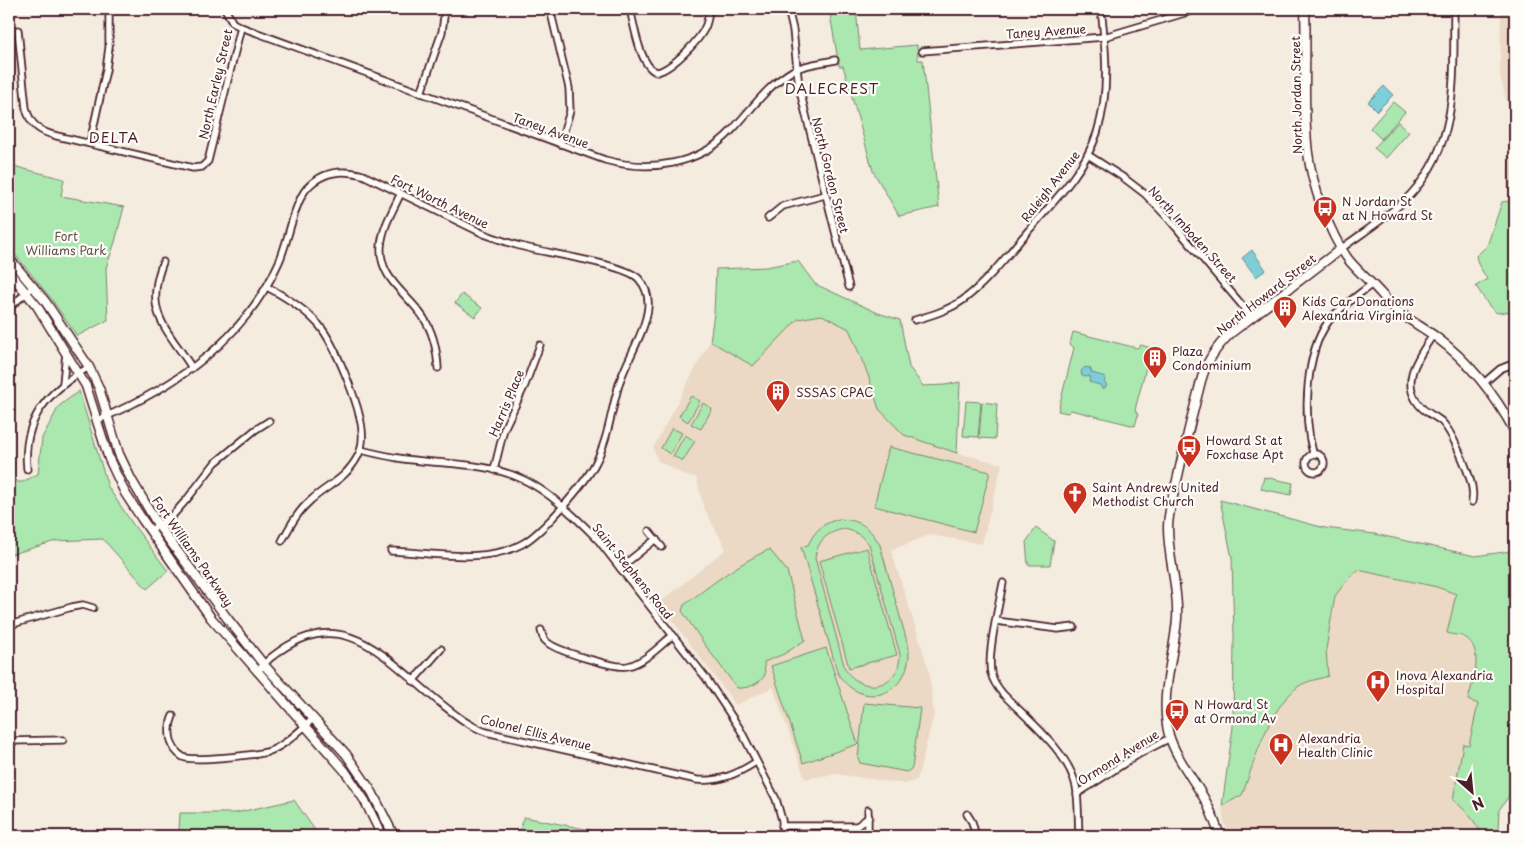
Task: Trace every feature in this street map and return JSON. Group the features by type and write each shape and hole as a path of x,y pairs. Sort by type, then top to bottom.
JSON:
{"street":[{"path":"18,30 23,92 28,118 33,125 48,134 90,143 107,64 109,9"},
{"name":"North Earley Street","path":"90,143 188,168 205,165 209,156 240,27 233,23 225,9"},
{"path":"421,93 442,32 445,9"},
{"path":"550,9 570,88 570,111 560,144"},
{"path":"630,9 645,61 653,71 657,72 673,64 698,37 706,26 708,9"},
{"name":"North Gordon Street","path":"788,9 793,30 799,86 849,287"},
{"name":"Raleigh Avenue","path":"914,320 944,310 962,301 976,289 1058,196 1076,174 1088,155 1093,146 1101,119 1106,82 1101,9"},
{"name":"Taney Avenue","path":"922,51 1104,37 1198,9"},
{"name":"North Jordan Street","path":"1305,9 1308,155 1319,199 1342,248 1356,268 1398,311 1434,335 1464,359 1485,382 1504,410 1515,432"},
{"name":"North Howard Street","path":"1220,836 1204,799 1170,738 1165,710 1177,607 1175,578 1169,547 1168,521 1203,373 1221,344 1252,317 1403,202 1434,163 1446,132 1452,106 1454,9"},
{"name":"Taney Avenue","path":"240,27 560,144 624,165 647,166 683,161 703,152 731,132 763,94 774,84 796,69 835,60"},
{"name":"North Imboden Street","path":"1088,155 1145,194 1169,219 1252,317"},
{"name":"Fort Worth Avenue","path":"98,420 145,399 192,368 226,340 252,310 266,286 283,254 300,200 307,188 320,177 333,173 355,173 502,241 626,270 636,276 646,289 648,307 646,320 620,381 604,445 588,475 562,506 537,534 522,544 498,553 482,556 465,556 391,551"},
{"path":"401,193 383,236 380,248 382,259 395,286 427,324 435,342 438,368"},
{"path":"768,218 783,206 825,195"},
{"name":"Fort Williams Parkway","path":"9,258 34,286 89,367 99,388 119,454 142,499 158,525 264,665 346,754 378,803 394,836"},
{"path":"163,262 154,295 156,307 161,322 192,368"},
{"name":"Fort Williams Parkway","path":"9,272 37,306 86,386 109,459 125,493 211,618 333,756 355,785 382,836"},
{"path":"1313,454 1308,434 1308,403 1316,344 1319,336 1334,316 1372,284"},
{"path":"9,308 34,286"},
{"path":"266,286 306,312 328,339 346,379 363,432 361,450 347,472 341,479 311,500 301,510 282,541"},
{"path":"1434,335 1414,366 1412,393 1422,408 1440,420 1450,434 1473,489 1472,502"},
{"name":"Harris Place","path":"494,470 502,435 526,385 540,345"},
{"path":"63,383 66,351"},
{"path":"1485,382 1500,369 1515,363"},
{"path":"27,469 26,452 30,429 36,414 63,383 89,367"},
{"path":"150,530 173,515 180,508 215,463 269,421"},
{"name":"Saint Stephens Road","path":"361,450 398,458 475,466 494,470 522,479 562,506 593,535 719,696 740,729 776,799 783,836"},
{"path":"649,531 662,547"},
{"path":"620,568 656,539"},
{"path":"1003,583 990,661 991,674 1003,694 1060,752 1070,770 1077,794 1079,836"},
{"path":"9,625 72,606 83,605 93,608"},
{"path":"996,621 1058,629 1074,627"},
{"path":"541,630 546,643 554,647 595,661 622,667 640,661 672,636"},
{"name":"Colonel Ellis Avenue","path":"257,672 272,657 300,639 317,633 336,633 351,636 374,649 458,718 475,728 679,777 705,781 719,780 735,775 756,762"},
{"path":"414,681 441,649"},
{"path":"173,716 169,727 173,744 184,757 193,759 246,755 268,751 289,740 313,719"},
{"name":"Ormond Avenue","path":"1077,794 1139,754 1170,738"},
{"path":"9,741 63,740"},
{"path":"868,810 868,835"},
{"path":"967,814 972,822 976,836"},
{"path":"782,826 857,826 868,817"},
{"path":"857,826 868,835"}],"shaded area":[{"path":"1501,9 1515,9 1515,188 1507,189 1510,117 1500,75"},
{"path":"822,315 849,329 868,375 879,409 957,453 1002,464 982,544 930,535 891,550 929,670 934,715 917,780 905,784 835,774 805,779 773,687 736,705 659,603 726,549 704,508 696,477 686,476 658,461 653,448 710,341 753,365 798,319"},
{"name":"Inova Alexandria Hospital","path":"1357,570 1437,587 1457,594 1447,633 1466,639 1473,647 1477,659 1475,675 1478,704 1469,745 1464,744 1453,800 1463,807 1474,819 1482,836 1230,836 1224,823 1222,806 1242,795 1268,727 1278,707 1300,685 1328,676 1326,649 1335,596"}],"green space":[{"path":"829,9 856,9 860,50 917,45 918,60 923,60 939,207 899,216 873,171 843,66 839,66"},
{"path":"1393,102 1405,112 1381,139 1370,128"},
{"path":"1398,122 1409,132 1386,158 1374,148"},
{"name":"Fort Williams Park","path":"9,165 64,179 61,196 124,207 106,268 108,320 77,336 50,297 9,247"},
{"path":"1515,200 1515,311 1497,313 1489,306 1476,286 1487,279 1478,264 1476,256 1487,246 1502,202"},
{"path":"798,261 815,284 878,313 900,320 909,367 923,386 960,382 957,453 904,435 879,409 868,375 849,329 822,315 798,319 753,366 710,341 714,313 716,269 766,267"},
{"path":"462,294 482,308 475,317 455,303"},
{"path":"1073,332 1137,348 1141,345 1151,348 1135,410 1138,415 1135,426 1071,410 1068,413 1058,411 1074,348 1070,344"},
{"path":"79,391 108,487 168,571 147,589 103,539 56,541 9,555 9,482 22,482 38,474 42,438 59,406"},
{"path":"691,396 700,401 688,422 679,416"},
{"path":"966,401 981,402 978,437 963,436"},
{"path":"982,402 997,404 995,439 979,438"},
{"path":"703,403 712,409 701,429 691,424"},
{"path":"672,428 682,433 670,454 661,448"},
{"path":"685,435 695,441 683,461 673,456"},
{"path":"889,447 990,472 974,532 874,506"},
{"path":"1264,477 1293,483 1291,495 1261,489"},
{"path":"1220,500 1325,528 1375,534 1475,556 1511,551 1515,542 1515,720 1509,796 1499,810 1498,832 1482,834 1476,824 1453,800 1463,744 1469,745 1478,704 1468,700 1476,667 1475,651 1472,644 1462,636 1447,633 1456,594 1437,587 1358,570 1348,579 1335,596 1326,649 1328,676 1302,684 1288,696 1279,708 1264,736 1242,795 1222,806 1233,727 1234,637 1232,558"},
{"path":"839,519 863,525 872,533 880,545 909,649 908,665 902,678 894,687 884,693 872,695 860,693 848,686 838,674 801,547 808,545 820,528","holes":["838,530 848,530 858,534 869,544 900,654 898,666 894,674 887,681 879,684 861,683 853,678 845,669 815,558 818,547 824,538"]},
{"path":"1036,528 1054,541 1050,565 1028,565 1026,542"},
{"path":"867,548 897,655 849,668 819,561"},
{"path":"768,550 787,571 805,640 784,654 764,662 765,675 757,683 749,687 737,688 682,611 684,605 714,582"},
{"path":"826,648 858,744 803,763 771,666"},
{"path":"864,703 920,708 912,768 907,772 860,763 858,758"},
{"path":"294,800 319,836 200,836 179,832 180,813 235,813"},
{"path":"524,817 621,836 518,836"}],"water":[{"path":"1384,86 1393,95 1377,111 1368,102"},
{"path":"1252,250 1266,270 1256,277 1242,258"},
{"path":"1085,367 1090,368 1092,373 1106,377 1104,382 1107,385 1106,387 1102,389 1100,385 1089,382 1090,376 1082,376 1081,371"}],"place":[{"name":"N Jordan St at N Howard St","path":"1325,229"},
{"name":"Kids Car Donations Alexandria Virginia","path":"1285,329"},
{"name":"Plaza Condominium","path":"1155,379"},
{"name":"SSSAS CPAC","path":"778,413"},
{"name":"Howard St at Foxchase Apt","path":"1189,468"},
{"name":"Saint Andrews United Methodist Church","path":"1075,515"},
{"name":"Inova Alexandria Hospital","path":"1378,703"},
{"name":"N Howard St at Ormond Av","path":"1177,732"},
{"name":"Alexandria Health Clinic","path":"1281,766"}],"district":[{"name":"DALECREST","path":"832,88"},
{"name":"DELTA","path":"114,137"}]}
